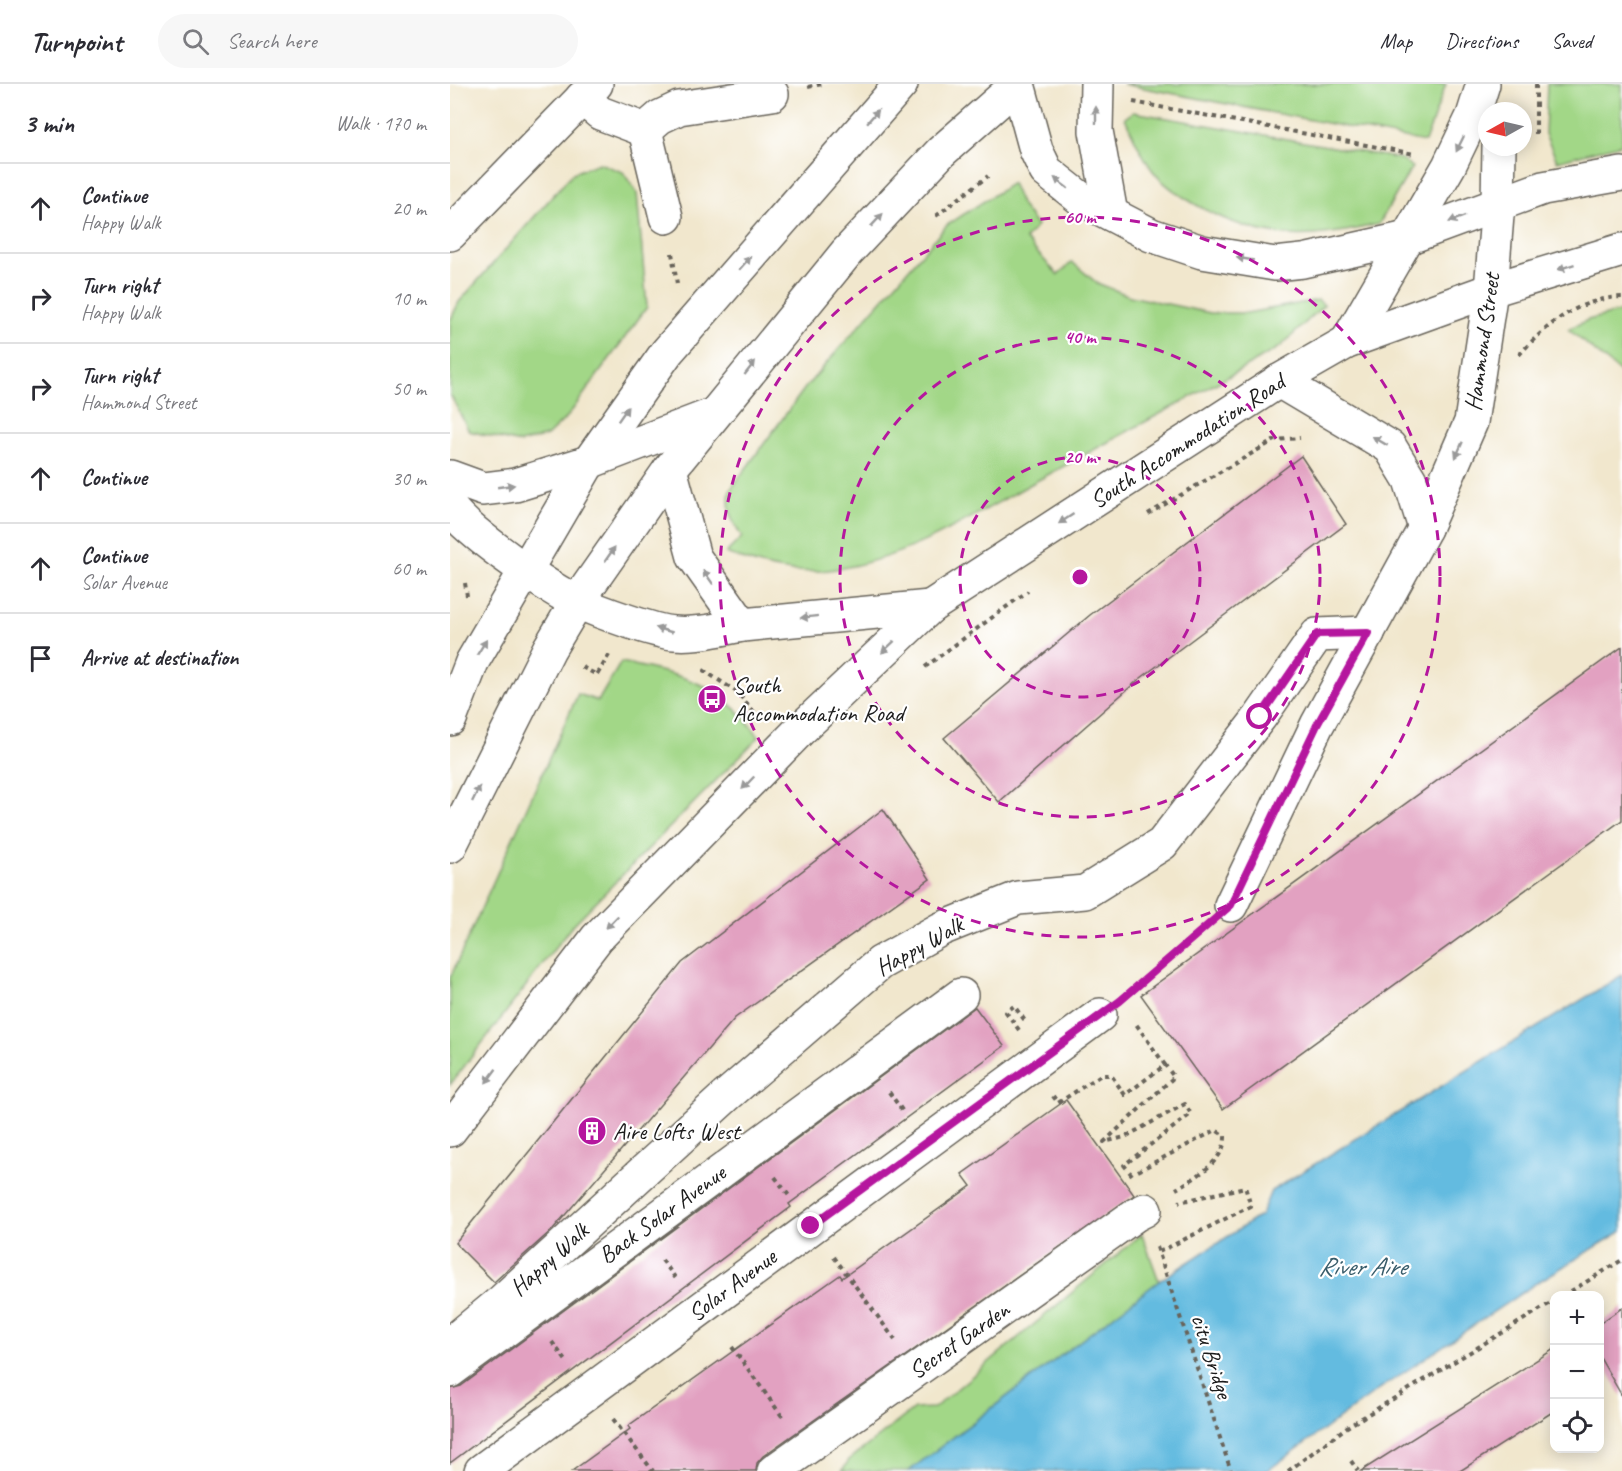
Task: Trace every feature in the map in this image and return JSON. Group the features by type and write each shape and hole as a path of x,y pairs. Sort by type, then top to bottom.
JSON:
{"main road":[{"path":"450,719 472,662 589,462 667,352 901,84"},
{"path":"450,846 549,649 577,602 670,469 847,252 941,152 1018,84 1036,150 1046,171 1080,198 1151,235 1202,252 1275,264 1303,261 1407,238 1498,203 1573,181 1622,174"},
{"path":"450,234 589,91 600,113 645,130"},
{"path":"645,130 660,117 679,108 772,94"},
{"path":"1096,95 1100,167 1111,214"},
{"path":"1347,342 1449,166 1485,95"},
{"path":"645,130 666,217"},
{"name":"Hammond Street","path":"1231,905 1317,725 1425,528 1471,422 1491,290 1498,203 1499,156"},
{"name":"South Accommodation Road","path":"450,1130 597,938 785,746 930,607 1279,381 1347,342 1491,290 1622,250"},
{"path":"1279,381 1390,447 1410,480 1425,528"},
{"path":"450,477 483,489 515,485 589,462 714,414"},
{"path":"670,469 694,557 742,625"},
{"path":"450,507 457,518 527,570 577,602 673,633 711,631 742,625 930,607"},
{"name":"Happy Walk","path":"450,1344 503,1300 725,1097 880,963 941,929 1018,898 1084,892 1162,844 1260,717 1317,634 1368,633"},
{"name":"Back Solar Avenue","path":"450,1371 961,995"},
{"name":"Solar Avenue","path":"481,1471 926,1143 1028,1052 1110,1008"},
{"name":"Secret Garden","path":"774,1471 1140,1212"}],"path":[{"path":"1096,95 1407,152 1449,166"},
{"path":"928,225 945,208 988,176"},
{"path":"666,217 678,290"},
{"path":"1514,361 1541,331 1575,308 1622,297"},
{"path":"1143,517 1275,440 1307,437"},
{"path":"923,668 1036,586"},
{"path":"549,649 597,675 612,651"},
{"path":"698,666 737,692 785,746"},
{"path":"1140,1212 1206,1171 1226,1142 1225,1136 1216,1130 1132,1175 1124,1166 1191,1114 1185,1104 1125,1137 1104,1142 1174,1077 1110,1008 1231,905"},
{"path":"1029,1025 1014,1006 1006,1012 1058,1103 1101,1075 1111,1075 1125,1095 1165,1065"},
{"path":"868,1063 926,1143"},
{"name":"citu Bridge","path":"1140,1212 1245,1187 1251,1206 1159,1252 1231,1471"},
{"path":"640,1231 699,1310"},
{"path":"1571,1291 1622,1260"},
{"path":"865,1300 888,1330"},
{"path":"1288,1471 1347,1427 1550,1303"},
{"path":"732,1347 805,1449"},
{"path":"641,1454 653,1471"},
{"path":"1351,1461 1358,1471"}],"green space":[{"path":"1123,84 1446,84 1425,142"},
{"path":"1547,84 1622,84 1622,144 1557,161 1545,134"},
{"path":"1133,112 1401,159 1412,167 1379,224 1354,230 1309,235 1267,232 1246,227 1200,207 1163,182 1145,158 1125,118"},
{"path":"599,163 623,172 637,193 647,307 568,416 547,436 520,443 469,431 450,394 450,321 459,302 573,173"},
{"path":"1012,183 1022,206 1037,226 1025,239 1058,275 1072,262 1097,283 1130,296 1210,313 1247,313 1318,300 1324,305 1280,347 961,523 912,547 862,564 807,572 753,563 726,553 742,537 731,515 730,490 805,388 947,225"},
{"path":"1622,311 1622,374 1568,329 1588,320"},
{"path":"621,662 681,677 715,692 745,718 759,737 572,926 450,1085 450,978 578,694 598,701"},
{"path":"1142,1234 1159,1281 909,1471 842,1471 849,1460 914,1409 934,1408"}],"water":[{"name":"River Aire","path":"1622,975 1622,1231 1538,1282 1381,1388 1267,1471 909,1471 1159,1281 1261,1215 1271,1191"}],"building":[{"path":"1301,456 1346,524 1137,681 999,802 944,738 1090,615"},
{"path":"1622,647 1622,820 1223,1109 1141,995"},
{"name":"Aire Lofts West","path":"883,809 930,879 735,1018 553,1229 494,1282 455,1243 682,963"},
{"path":"975,1007 1004,1046 789,1204 791,1207 450,1463 450,1389 461,1386"},
{"path":"1066,1100 1134,1195 763,1456 757,1463 756,1471 572,1471 630,1429 628,1426 840,1275 842,1278 971,1186 962,1174"},
{"path":"1622,1308 1622,1396 1604,1365 1604,1321"},
{"path":"1550,1352 1550,1414 1460,1471 1361,1471"}],"place":[{"name":"South Accommodation Road","path":"712,699"},
{"name":"Aire Lofts West","path":"592,1131"}],"route":[{"path":"811,1226 1120,1001 1231,905 1317,725 1368,633 1317,634 1260,717"}]}
